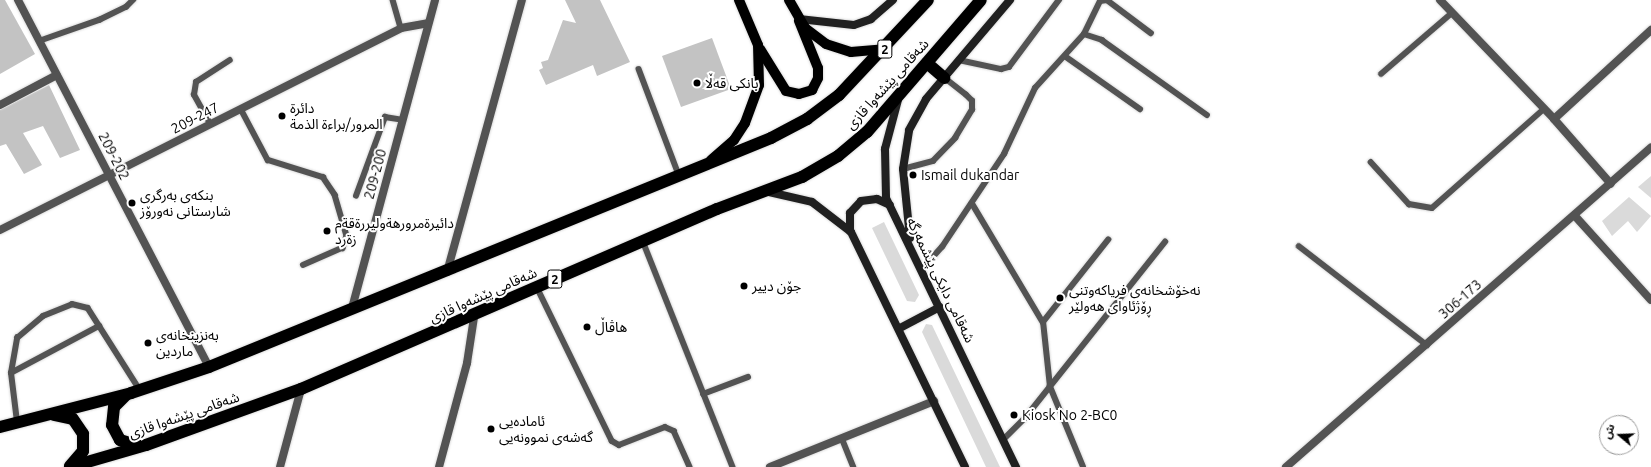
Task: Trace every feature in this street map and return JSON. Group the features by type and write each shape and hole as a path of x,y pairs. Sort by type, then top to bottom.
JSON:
{"highway":[{"name":"شەقامی پێشەوا قازی","path":"0,426 135,392 210,367 352,308 447,272 771,138 806,119 839,96 886,48 928,0"},
{"name":"شەقامی پێشەوا قازی","path":"69,467 146,445 301,389 474,317 537,287 717,209 768,192 838,156 867,132 898,98 981,0"},
{"path":"927,63 944,78"},
{"path":"135,392 116,403 112,425 124,442 146,445"},
{"path":"45,415 69,417 83,434 81,455 69,467"}],"main road":[{"path":"739,0 758,45 784,88 796,94 809,92 816,85 819,72 799,20 789,0"},
{"path":"799,20 814,36 834,48 860,52 886,48"},
{"path":"703,165 724,149 745,123 759,85 758,45"}],"street":[{"name":"209-202","path":"18,0 210,367"},
{"name":"209-200","path":"352,308 435,0"},
{"path":"447,272 522,0"},
{"path":"799,20 854,25 871,19 893,0"},
{"path":"910,243 902,170 909,130 926,98 1010,0"},
{"path":"1440,0 1554,119 1611,184"},
{"name":"209-247","path":"0,230 401,28 428,24"},
{"path":"1554,119 1651,30"},
{"path":"0,105 57,75"},
{"name":"شەقامی دایکی پێشمەرگە","path":"898,98 884,162 884,186 890,206 910,243 1016,467"},
{"name":"306-173","path":"1286,467 1651,148"},
{"path":"768,192 812,202 851,232"},
{"path":"890,206 873,198 857,203 848,217 851,232 900,328 965,467"},
{"path":"1575,216 1651,300"},
{"path":"900,328 940,307"},
{"path":"439,467 467,363 474,317"},
{"path":"280,467 301,389"},
{"path":"770,467 934,401"}],"lane":[{"path":"39,41 99,20 126,7 133,0"},
{"path":"393,0 401,28"},
{"path":"959,60 1001,69 1009,67 1059,0"},
{"path":"922,269 942,248 1004,154 1034,88 1084,34 1100,1 1108,0 1151,33"},
{"path":"1381,74 1452,13"},
{"path":"1084,34 1102,40 1208,115"},
{"path":"1064,56 1140,109"},
{"path":"210,124 194,95 196,82 230,60"},
{"path":"639,69 679,175"},
{"path":"902,170 933,161 955,138 972,110 972,101 944,78"},
{"path":"242,109 268,160 323,176 335,195 348,236 343,248 304,265"},
{"path":"1371,162 1409,204 1432,208 1544,109"},
{"path":"356,196 385,117 403,120"},
{"path":"972,203 1043,322 1050,386 1083,467"},
{"path":"1043,322 1108,240"},
{"path":"643,241 733,467"},
{"path":"1004,440 1050,386 1165,242"},
{"path":"1299,246 1427,345"},
{"path":"537,287 612,441 619,445 665,427 674,431 690,467"},
{"path":"18,422 11,374 17,338 43,316 72,304 88,308 135,392"},
{"path":"11,374 99,326"},
{"path":"703,394 748,377"},
{"path":"842,438 854,467"}],"shaded area":[{"path":"1651,176 1651,198 1638,187"},
{"path":"1629,197 1651,216 1637,232 1628,221 1612,236 1602,221"},
{"path":"884,222 919,295 915,302 907,301 872,228"},
{"path":"926,324 932,325 1000,467 986,467 922,332"}],"building":[{"path":"0,0 5,0 35,54 0,74"},
{"path":"565,0 600,0 630,62 597,76 593,65 546,85 539,70 543,68 541,62 548,60 563,20 576,23"},
{"path":"712,38 731,89 681,107 662,56"},
{"path":"49,85 80,150 60,158 43,126 23,133 42,165 24,174 6,144 0,146 0,110"}],"place":[{"name":"بانکی قەڵا","path":"697,83"},
{"name":"دائرة المرور/براءة الذمة","path":"282,116"},
{"name":"Ismail dukandar","path":"913,175"},
{"name":"بنکەی بەرگری شارستانی نەورۆز","path":"132,203"},
{"name":"دائيرةمرورهةوليررةقةم زةرد","path":"327,231"},
{"name":"جۆن دییر","path":"744,286"},
{"name":"نەخۆشخانەی فریاکەوتنی ڕۆژئاوای هەولێر","path":"1060,298"},
{"name":"هاڤاڵ","path":"587,327"},
{"name":"بەنزینخانەی ماردین","path":"148,343"},
{"name":"Kiosk No 2-BC0","path":"1014,415"},
{"name":"ئامادەیی گەشەی نموونەیی","path":"491,429"}]}
